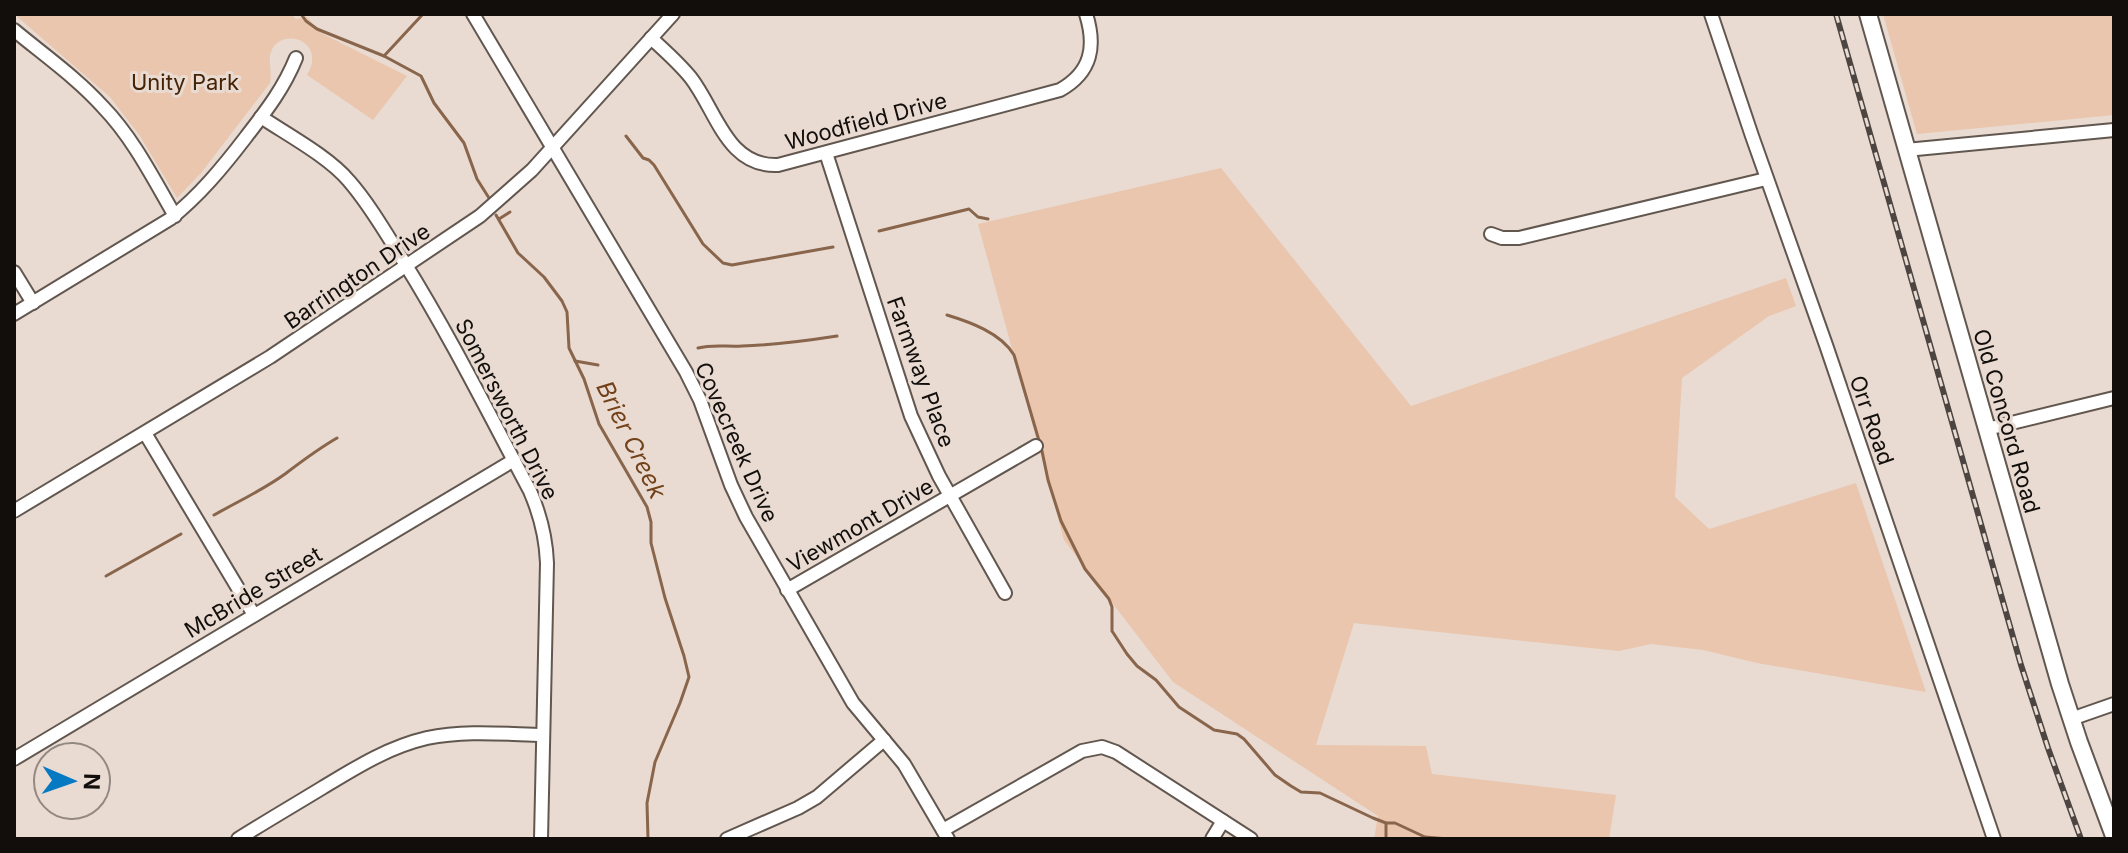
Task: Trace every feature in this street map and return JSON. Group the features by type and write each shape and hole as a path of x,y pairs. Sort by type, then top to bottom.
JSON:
{"street":[{"name":"Covecreek Drive","path":"473,14 686,372 700,400 731,485 787,590 853,703 904,764 945,835"},
{"name":"Barrington Drive","path":"14,511 270,357 493,206 553,147 673,14"},
{"name":"Woodfield Drive","path":"651,38 689,76 734,148 743,157 768,166 1060,90 1082,72 1088,60 1092,39 1086,14"},
{"name":"Orr Road","path":"1711,14 1994,839"},
{"name":"Old Concord Road","path":"1868,14 2071,719 2114,836"},
{"path":"14,30 87,91 114,119 175,216"},
{"path":"14,314 175,216 195,198 287,81 296,58"},
{"name":"Somersworth Drive","path":"261,117 350,181 407,266 465,366 538,509 546,552 541,839"},
{"path":"1906,150 2114,130"},
{"name":"Farmway Place","path":"826,153 911,416 950,495 1005,593"},
{"path":"1491,234 1502,238 1519,238 1766,179"},
{"path":"14,272 33,303"},
{"path":"1987,429 2114,398"},
{"path":"145,433 254,615"},
{"name":"Viewmont Drive","path":"787,590 1036,446"},
{"name":"McBride Street","path":"14,759 514,460"},
{"path":"2071,719 2114,704"},
{"path":"238,839 356,768 409,743 449,734 543,735"},
{"path":"727,839 817,797 884,740"},
{"path":"945,835 1082,751 1102,747 1116,752 1251,839"},
{"path":"1212,839 1223,821"}],"green space":[{"name":"Unity Park","path":"14,14 291,14 296,19 307,17 321,33 407,76 373,120 307,75 312,62 306,45 299,40 281,41 274,46 270,56 270,83 201,173 177,198 140,136 110,97"},
{"path":"1883,14 2114,14 2114,115 1917,134"},
{"path":"1221,168 1411,406 1786,278 1796,306 1769,316 1682,378 1675,497 1709,529 1856,483 1926,692 1757,663 1703,650 1651,644 1619,651 1354,623 1316,745 1426,746 1432,774 1616,795 1609,839 1374,839 1378,816 1173,682 1064,540 978,224"}],"waterway":[{"name":"Brier Creek","path":"301,14 317,29 384,56 421,76 434,103 464,143 477,179 489,198"},
{"path":"384,56 423,14"},
{"path":"626,136 643,158 654,165 703,244 723,263 732,265 833,247"},
{"path":"879,231 969,209 978,217 988,219"},
{"path":"499,219 510,212"},
{"name":"Brier Creek","path":"496,215 518,253 544,277 567,312 569,348 584,379 599,424 647,507 651,543 684,656 689,677 655,762 647,803 648,839"},
{"path":"947,315 993,335 1014,355 1061,521 1085,569 1109,599 1112,631 1137,666 1156,680 1179,707 1214,730 1237,734 1244,739 1275,775 1301,792 1320,793 1373,818 1395,823 1425,837 1448,839"},
{"path":"698,348 778,344 837,336"},
{"path":"575,361 598,365"},
{"path":"214,515 268,485 337,438"},
{"path":"106,576 181,534"},
{"path":"1386,823 1386,839"}],"railway":[{"path":"1836,14 2021,665 2081,839"}]}
